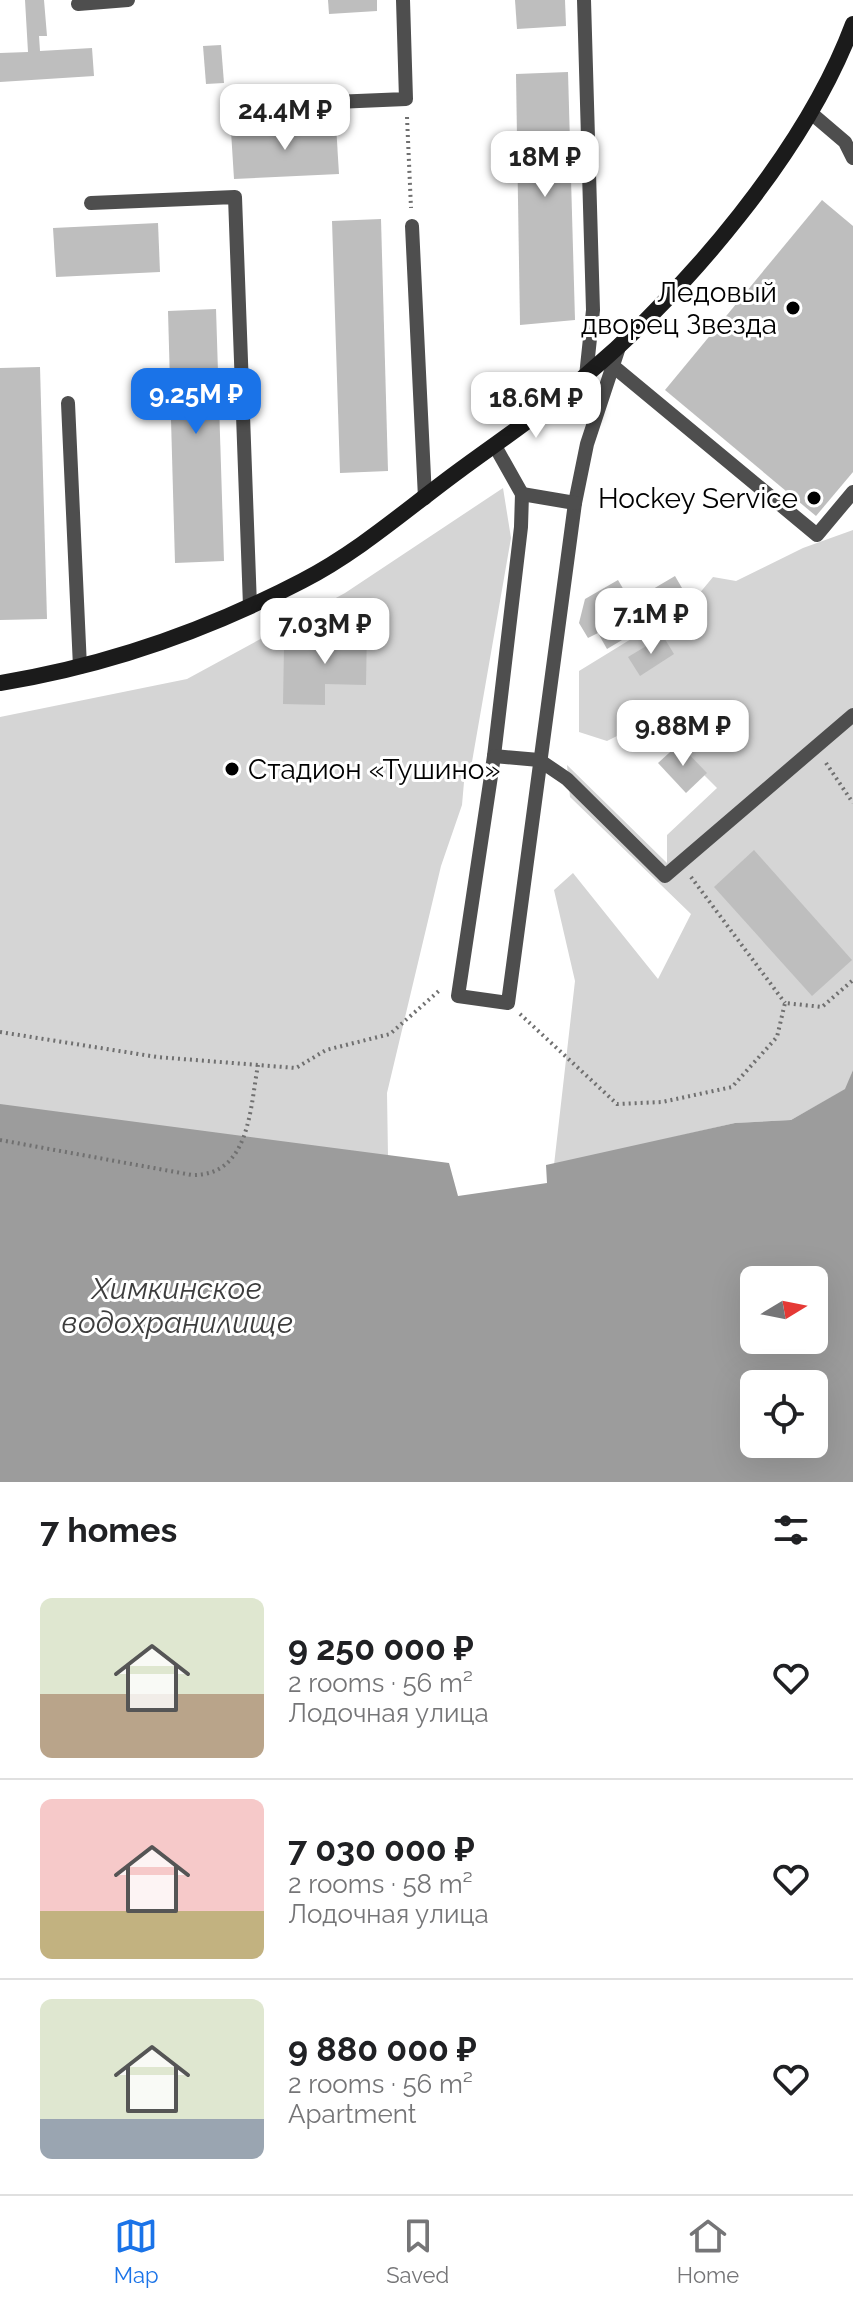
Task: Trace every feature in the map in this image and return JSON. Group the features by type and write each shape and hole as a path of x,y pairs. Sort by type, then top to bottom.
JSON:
{"street":[{"path":"0,683 80,667 209,625 250,606 353,551 586,376 657,309 734,220 811,113 840,60 853,24"}],"lane":[{"path":"78,4 128,0"},
{"path":"239,106 406,99 403,0"},
{"path":"584,0 593,310 586,376"},
{"path":"811,113 845,142 853,158"},
{"path":"91,203 235,197 250,606"},
{"path":"412,226 425,498"},
{"path":"495,446 522,494 494,756 458,996 508,1003 575,503 587,444 620,344"},
{"path":"613,366 817,535 853,492"},
{"path":"68,403 80,667"},
{"path":"522,494 575,503"},
{"path":"494,756 539,760 567,779 665,876 853,715"}],"path":[{"path":"406,99 412,226"},
{"path":"815,748 853,803"},
{"path":"681,863 785,1003 822,1007 853,980"},
{"path":"0,1032 157,1057 296,1068 326,1050 390,1034 462,969"},
{"path":"508,1003 617,1104 662,1102 732,1087 777,1037 785,1003"},
{"path":"0,1140 192,1175 212,1175 223,1168 239,1146 247,1126 258,1065"}],"shaded area":[{"name":"Стадион «Тушино»","path":"503,488 511,538 469,779 464,782 462,805 441,866 387,1093 388,1157 0,1105 0,717 187,679 345,593"},
{"path":"853,530 853,1070 846,1089 791,1120 735,1123 554,1165 575,981 554,890 573,873 658,979 691,914 570,797 567,765 667,863 667,835 717,788 649,720 607,741 579,732 579,671 693,601 713,577 736,581 803,548"}],"water":[{"name":"Химкинское водохранилище","path":"853,1070 853,1482 0,1482 0,1104 449,1163 458,1196 547,1183 546,1165 735,1123 791,1120 845,1089"}],"building":[{"path":"25,0 44,0 47,36 39,36 40,51 92,48 94,76 0,82 0,53 28,52"},
{"path":"328,0 377,0 377,11 329,14"},
{"path":"515,0 565,0 566,26 517,29"},
{"path":"221,45 224,83 206,84 203,46"},
{"path":"568,72 575,320 520,325 516,74"},
{"path":"336,125 339,174 234,179 231,131"},
{"name":"Ледовый дворец Звезда","path":"822,200 853,226 853,472 816,516 665,390"},
{"path":"381,219 388,471 340,473 332,221"},
{"path":"158,223 160,272 56,277 53,228"},
{"path":"216,309 224,561 175,563 168,311"},
{"path":"40,367 47,619 0,620 0,368"},
{"path":"675,576 689,600 607,649 598,633 588,638 579,623 585,599 618,580 631,602"},
{"path":"326,627 367,628 366,685 325,684 325,705 283,704 284,647 325,648"},
{"path":"663,636 674,654 640,676 628,657"},
{"path":"679,744 707,773 686,793 658,763"},
{"path":"754,850 852,960 812,996 714,887"}],"place":[{"name":"Ледовый дворец Звезда","path":"793,308"},
{"name":"Hockey Service","path":"814,498"},
{"name":"Стадион «Тушино»","path":"232,769"}]}
